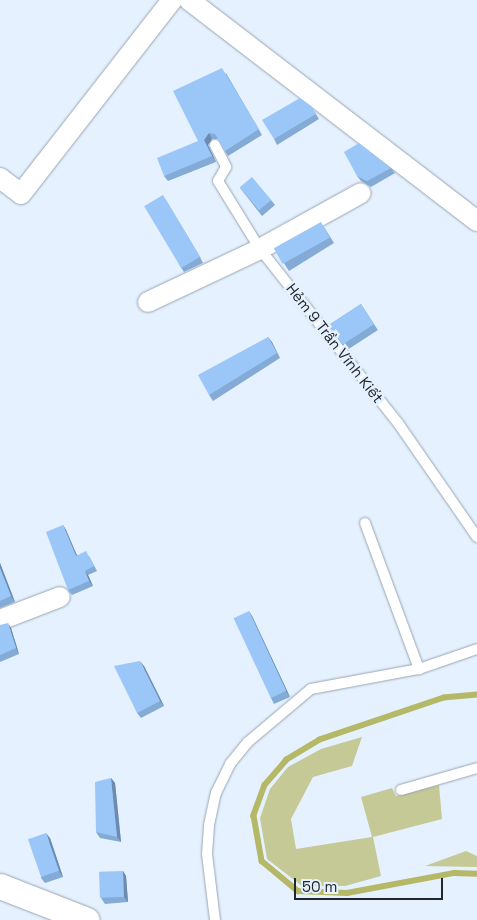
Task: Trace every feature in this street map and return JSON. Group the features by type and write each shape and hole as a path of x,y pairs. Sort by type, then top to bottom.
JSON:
{"street":[{"path":"0,178 21,194 172,0"},
{"path":"189,0 477,222"},
{"path":"148,302 260,249 361,193"},
{"path":"0,620 60,597"},
{"path":"0,886 87,920"}],"lane":[{"name":"Hẻm 9 Trần Vĩnh Kiết","path":"215,145 226,167 218,181 260,249 398,423 477,537"},
{"path":"365,523 419,669"},
{"path":"215,920 207,854 208,825 216,793 236,757 268,722 311,689 419,669 477,649"},
{"path":"401,790 477,768"}],"green space":[{"path":"362,737 352,766 313,777 291,819 296,849 372,837 361,797 392,788 396,796 439,785 442,819 373,837 381,876 345,886 302,886 267,859 260,818 270,789 288,767 321,749"},
{"path":"466,851 477,856 477,867 425,866"}],"building":[{"path":"222,68 259,129 225,151 215,134 209,133 204,140 212,156 164,176 157,158 198,141 173,91"},
{"path":"300,98 311,106 316,114 274,139 262,120"},
{"path":"359,143 391,168 367,181 357,176 344,152"},
{"path":"252,177 271,200 259,210 240,187"},
{"path":"163,195 200,257 181,268 144,206"},
{"path":"321,222 330,238 282,264 274,248"},
{"path":"361,304 374,324 342,345 329,325"},
{"path":"268,337 277,353 209,395 198,375"},
{"path":"63,525 76,556 86,551 94,566 85,571 89,581 68,590 46,532"},
{"path":"0,568 11,596 0,601"},
{"path":"249,611 286,691 271,698 234,618"},
{"path":"8,623 16,648 0,655 0,625"},
{"path":"140,661 160,701 137,713 114,666"},
{"path":"111,778 117,837 96,832 95,782"},
{"path":"46,833 59,871 41,877 28,839"},
{"path":"123,871 124,897 100,898 99,872"}],"waterway":[{"path":"477,695 444,698 320,740 287,760 265,785 254,816 262,861 298,891 347,893 454,873 477,874"}]}
